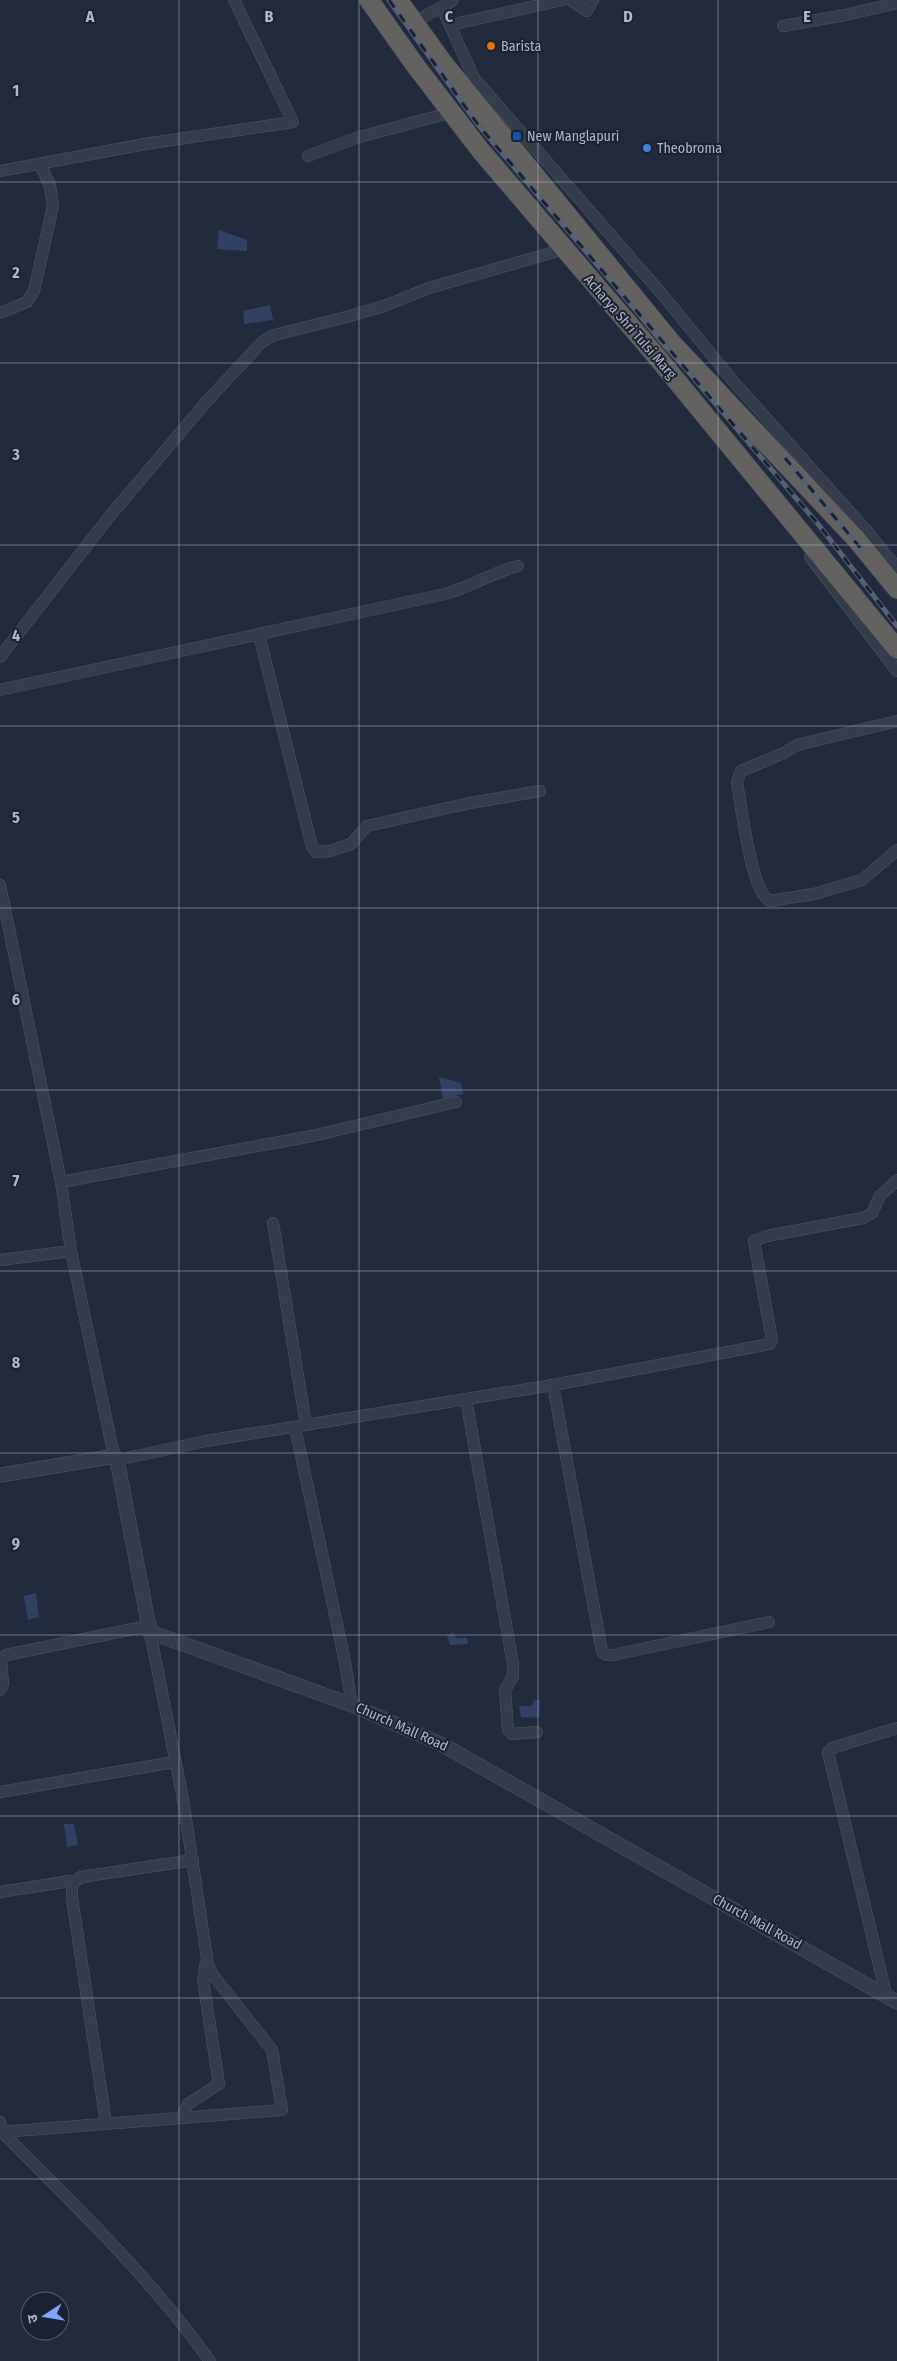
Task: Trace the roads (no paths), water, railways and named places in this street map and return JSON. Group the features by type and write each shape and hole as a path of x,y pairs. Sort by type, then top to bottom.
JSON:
{"highway":[{"name":"Acharya Shri Tulsi Marg","path":"369,0 420,72 487,159 657,357 897,649"},
{"name":"Acharya Shri Tulsi Marg","path":"398,0 437,55 671,342 856,539 897,590"},
{"path":"420,72 437,55"}],"street":[{"path":"0,171 145,144 293,122 234,0"},
{"path":"363,0 445,114 583,284 693,407 897,671"},
{"path":"414,24 426,13 442,8 453,0"},
{"path":"450,25 562,0"},
{"path":"570,0 587,11 593,0"},
{"path":"783,26 845,15 897,1"},
{"path":"442,8 474,78 661,293 733,381 866,530 897,568"},
{"path":"308,156 356,138 445,114"},
{"path":"0,313 27,302 34,291 53,206 50,186 40,164"},
{"path":"0,657 115,510 206,400 262,342 274,335 384,306 429,288 558,251"},
{"path":"0,690 462,590 502,571 518,566"},
{"path":"259,635 312,847 316,852 330,851 352,844 367,826 470,802 540,791"},
{"path":"897,721 797,745 784,753 742,771 737,782 750,861 760,891 770,901 814,894 862,880 897,850"},
{"path":"0,885 61,1182 71,1251 116,1458 193,1860 206,1960 203,1980 219,2084 188,2104 181,2118"},
{"path":"61,1182 204,1154 312,1136 456,1102"},
{"path":"0,1476 553,1386 772,1343 754,1241 767,1236 863,1218 872,1213 880,1196 897,1180"},
{"path":"273,1223 301,1426 352,1704"},
{"path":"0,1260 71,1251"},
{"path":"553,1386 602,1652 607,1655 613,1654 769,1622"},
{"path":"466,1399 513,1664 513,1676 505,1690 508,1730 512,1734 537,1732"},
{"path":"0,1690 3,1684 1,1660 6,1655 149,1629"},
{"name":"Church Mall Road","path":"149,1629 352,1704 441,1744 892,1998"},
{"path":"892,1998 828,1752 832,1748 897,1728"},
{"path":"0,1792 174,1762"},
{"path":"106,2123 72,1898 72,1884 74,1880 81,1877 193,1860"},
{"path":"0,1892 70,1881"},
{"path":"0,2128 150,2122 282,2110 272,2050 213,1975 206,1960"},
{"path":"0,2128 123,2257 191,2334 210,2361"}],"water":[{"path":"219,230 247,240 247,251 217,249"},
{"path":"270,305 273,320 244,324 243,311"},
{"path":"439,1077 461,1083 463,1094 443,1099"},
{"path":"36,1593 39,1617 28,1620 24,1596"},
{"path":"453,1632 456,1638 467,1638 468,1644 450,1645 447,1636"},
{"path":"534,1700 540,1700 539,1718 521,1717 519,1706 532,1706"},
{"path":"64,1824 74,1824 78,1845 67,1847"}],"railway":[{"path":"389,0 479,126 818,524 897,626"},
{"path":"785,458 863,551"}],"place":[{"name":"Barista","path":"491,46"},
{"name":"New Manglapuri","path":"517,136"},
{"name":"Theobroma","path":"647,148"}]}
